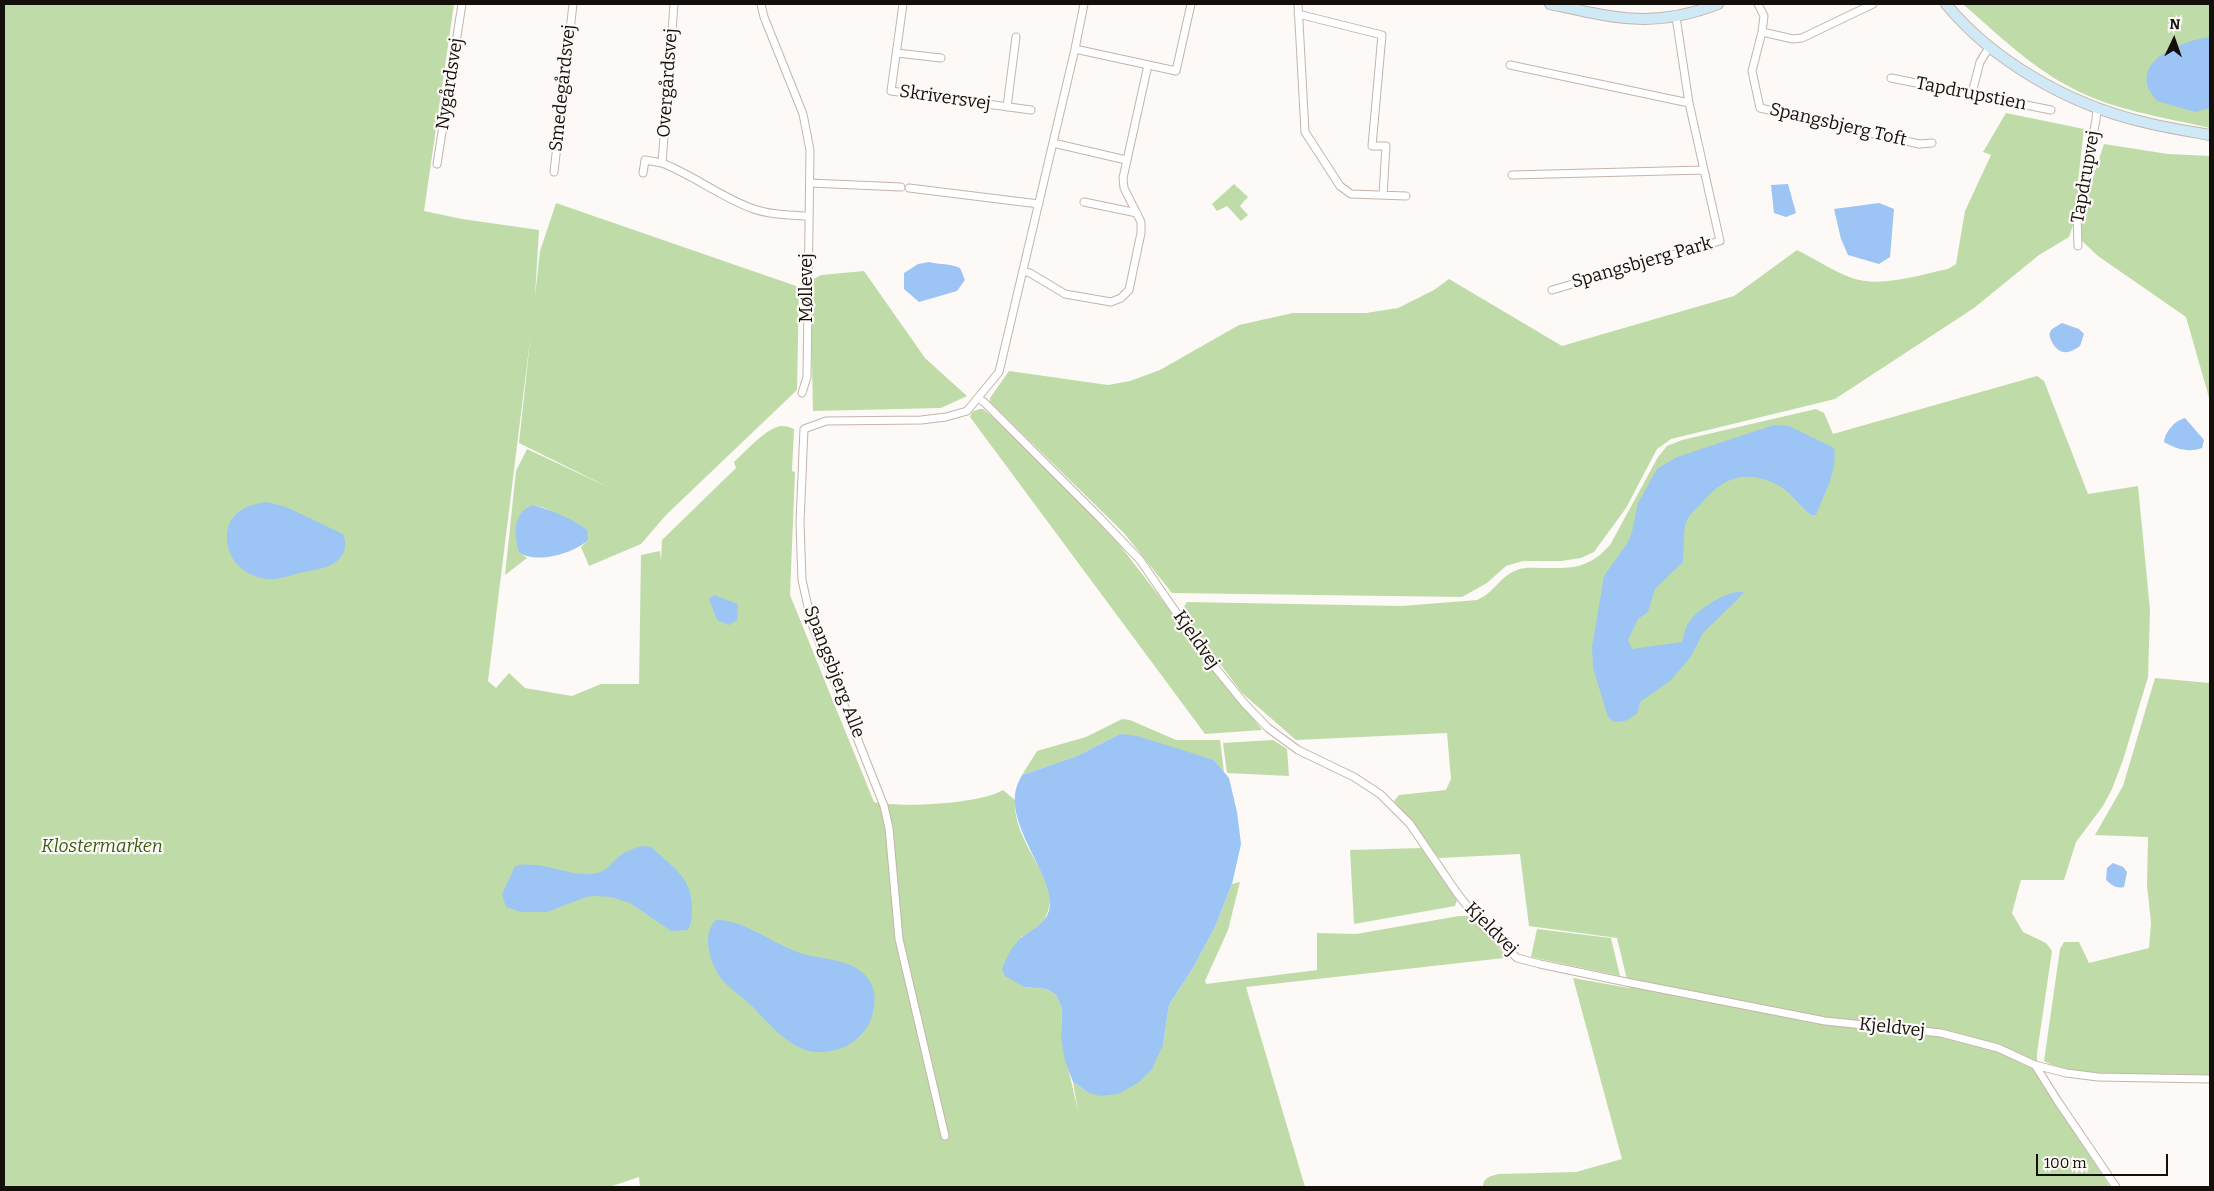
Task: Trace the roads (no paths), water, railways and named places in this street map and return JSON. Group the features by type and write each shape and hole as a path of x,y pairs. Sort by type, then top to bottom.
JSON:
{"street":[{"name":"Nygårdsvej","path":"437,164 462,4"},
{"name":"Smedegårdsvej","path":"554,172 573,4"},
{"name":"Overgårdsvej","path":"662,163 674,4"},
{"name":"Møllevej","path":"761,4 764,17 802,114 810,150 807,377 802,393"},
{"name":"Skriversvej","path":"904,4 891,91 1031,110"},
{"name":"Spangsbjerg Alle","path":"945,1136 899,939 889,828 884,806 812,624 802,580 800,523 804,429 826,421 921,420 946,417 967,411 979,399 999,372 1084,4"},
{"path":"1075,49 1176,71 1191,4"},
{"path":"1298,4 1305,132 1340,186 1351,194 1406,196"},
{"path":"1550,4 1632,20 1676,17 1718,4"},
{"name":"Spangsbjerg Toft","path":"1758,4 1764,16 1752,71 1760,108 1918,144 1932,143"},
{"path":"1762,32 1793,39 1802,38 1873,4"},
{"name":"Tapdrupvej","path":"1946,4 1990,46 2028,74 2097,108 2138,121 2210,135"},
{"path":"1298,14 1382,35 1372,146 1386,146 1383,195"},
{"name":"Spangsbjerg Park","path":"1552,290 1720,241 1689,103 1676,17"},
{"name":"Skriversvej","path":"1007,107 1016,37"},
{"path":"1972,93 1980,62 1990,46"},
{"path":"897,53 942,58"},
{"path":"1510,64 1689,103"},
{"path":"1023,271 1030,273 1065,294 1111,302 1121,298 1129,290 1141,233 1141,222 1124,188 1123,178 1148,65"},
{"name":"Tapdrupstien","path":"1892,78 2050,110"},
{"name":"Tapdrupvej","path":"2078,246 2077,214 2097,108"},
{"path":"1053,143 1126,160"},
{"name":"Overgårdsvej","path":"643,173 645,160 662,163 685,172 732,200 753,209 775,214 808,216"},
{"path":"1512,174 1703,170"},
{"path":"810,183 901,186"},
{"path":"909,188 1039,204"},
{"path":"1084,202 1137,213"},
{"name":"Kjeldvej","path":"979,399 1140,560 1209,660 1244,703 1268,728 1298,750 1354,777 1380,794 1410,824 1457,893 1482,925 1517,958 1587,974 1825,1021 1941,1033 1998,1048 2036,1065 2066,1073 2098,1077 2210,1079"},
{"path":"2036,1065 2057,1100 2116,1187"}],"water":[{"path":"2210,37 2210,108 2195,112 2157,101 2147,84 2147,73 2152,64 2168,50 2190,41"},
{"path":"1788,184 1796,213 1786,217 1774,213 1771,185"},
{"path":"1879,203 1894,209 1890,257 1879,264 1848,255 1841,239 1834,209"},
{"path":"929,262 960,268 965,280 957,291 919,302 904,289 904,273 918,264"},
{"path":"2062,323 2079,329 2084,334 2080,346 2067,352 2057,349 2050,337 2052,329"},
{"path":"2185,418 2204,440 2202,448 2183,449 2173,447 2164,442 2166,434 2171,427"},
{"path":"1774,425 1789,426 1834,448 1835,457 1832,474 1816,515 1811,515 1780,486 1751,477 1732,479 1708,496 1687,520 1684,534 1683,562 1655,589 1648,612 1638,619 1628,640 1632,649 1682,642 1688,624 1699,611 1722,597 1737,592 1744,592 1703,633 1690,658 1670,681 1640,702 1637,714 1625,721 1614,722 1608,717 1593,668 1592,647 1604,576 1628,542 1638,503 1657,469 1677,457"},
{"path":"267,502 286,507 343,534 345,545 340,559 326,567 274,579 264,579 245,571 232,557 228,548 228,528 238,512 254,504"},
{"path":"533,505 547,509 575,522 587,530 588,540 574,549 555,556 526,556 519,552 516,525 521,513"},
{"path":"714,595 738,604 737,620 729,625 717,620 709,599"},
{"path":"1120,734 1137,736 1214,760 1229,778 1237,812 1241,844 1232,884 1215,927 1193,968 1169,1005 1163,1045 1152,1069 1138,1083 1118,1094 1100,1096 1089,1093 1073,1082 1065,1061 1061,1037 1062,1008 1056,995 1047,989 1024,987 1005,976 1002,969 1015,944 1041,923 1049,911 1050,899 1047,885 1018,821 1015,805 1016,789 1019,780 1022,775 1077,756"},
{"path":"644,846 651,847 673,866 684,880 691,897 691,921 688,930 671,931 630,903 611,897 586,897 547,912 521,912 506,907 502,894 515,866 536,865 577,873 597,873 607,868 622,854"},
{"path":"2113,863 2123,867 2127,872 2124,887 2116,887 2106,880 2107,868"},
{"path":"716,920 748,928 800,953 842,962 864,974 871,984 874,994 872,1016 865,1031 847,1046 824,1052 805,1050 783,1037 719,976 709,951 708,942 711,926"}],"park label":[{"name":"Klostermarken","path":"102,847"}]}
